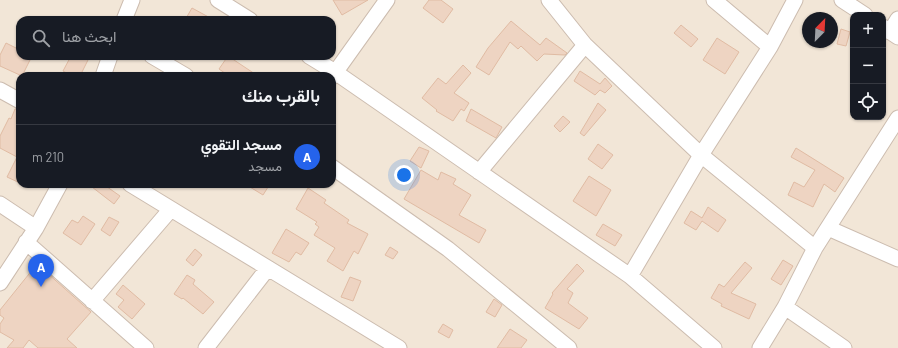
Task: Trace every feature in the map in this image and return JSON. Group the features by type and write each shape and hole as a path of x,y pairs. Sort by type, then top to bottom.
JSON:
{"street":[{"path":"126,16 132,0"},
{"path":"218,0 244,16"},
{"path":"336,72 387,0"},
{"path":"549,0 585,45 702,155 815,248"},
{"path":"714,0 770,47"},
{"path":"630,276 702,155 770,47 795,0"},
{"path":"842,0 860,12"},
{"path":"890,32 898,19"},
{"path":"479,172 585,45"},
{"path":"104,72 109,60"},
{"path":"159,60 179,72"},
{"path":"314,60 330,72"},
{"path":"336,76 479,172 630,276 714,348"},
{"path":"0,90 16,98"},
{"path":"760,348 785,307 815,248 898,118"},
{"path":"336,171 448,249 569,348"},
{"path":"0,283 36,228 58,188"},
{"path":"137,188 393,346"},
{"path":"0,204 36,228"},
{"path":"92,301 171,209"},
{"path":"828,228 898,259"},
{"path":"26,242 146,348"},
{"path":"206,348 268,268"},
{"path":"785,307 844,348"}],"shaded area":[{"path":"0,0 898,0 898,348 0,348"}],"building":[{"path":"333,0 368,0 342,15"},
{"path":"429,0 441,0 453,9 443,23 423,8"},
{"path":"192,8 207,16 187,16"},
{"path":"511,21 540,45 546,38 567,53 565,55 544,54 537,61 521,46 518,49 510,42 489,75 476,67 488,48"},
{"path":"681,25 698,39 691,47 674,33"},
{"path":"841,29 850,32 846,46 838,44"},
{"path":"717,38 739,52 725,74 703,60"},
{"path":"6,43 16,48 16,60 30,60 24,72 16,72 16,73 0,66 0,55"},
{"path":"69,60 88,60 82,72 63,71"},
{"path":"225,60 234,60 252,72 223,72 219,69"},
{"path":"463,65 471,73 454,93 469,103 464,111 461,109 453,121 436,111 437,110 422,98 438,78 446,84"},
{"path":"580,71 600,84 605,78 612,86 605,93 600,90 595,95 574,81"},
{"path":"598,103 606,110 584,136 580,133"},
{"path":"16,109 16,156 0,148 0,136 9,118 11,119"},
{"path":"471,109 502,127 496,138 466,121"},
{"path":"563,116 570,122 560,132 554,126"},
{"path":"598,144 613,155 602,169 588,159"},
{"path":"419,147 429,151 421,168 410,161"},
{"path":"796,148 844,178 835,192 824,184 813,207 788,195 794,182 804,187 815,170 791,157"},
{"path":"16,159 16,181 7,177"},
{"path":"421,170 438,180 441,172 456,179 453,184 471,195 459,215 486,230 479,243 404,199"},
{"path":"589,176 611,190 596,216 573,201"},
{"path":"93,188 109,188 120,196 114,204"},
{"path":"252,188 267,188 263,195"},
{"path":"308,188 326,200 324,203 349,220 347,223 368,234 358,254 354,251 343,271 327,261 335,248 314,235 319,227 315,224 317,222 296,209"},
{"path":"708,207 726,220 718,232 702,221 696,230 684,223 691,211 702,218"},
{"path":"83,216 95,224 81,245 63,233 72,220 78,223"},
{"path":"109,217 119,222 110,236 101,230"},
{"path":"603,224 622,235 615,246 596,235"},
{"path":"286,229 309,243 301,255 296,252 289,262 272,253"},
{"path":"390,247 398,252 393,259 385,255"},
{"path":"195,249 202,255 193,266 186,260"},
{"path":"783,260 793,266 781,285 771,279"},
{"path":"745,262 752,268 731,293 756,304 749,319 721,306 722,304 711,298 719,284 724,287"},
{"path":"37,264 91,312 67,339 77,348 38,348 29,340 23,348 7,348 14,340 0,332 0,324 4,318 0,315 0,310"},
{"path":"577,264 584,271 567,289 573,293 568,303 588,318 579,329 545,308 553,294 552,293"},
{"path":"187,275 195,280 193,284 214,302 203,314 183,298 182,299 174,294"},
{"path":"350,277 361,281 353,301 341,297"},
{"path":"123,285 145,304 132,319 118,307 124,300 116,294"},
{"path":"494,299 502,305 495,317 486,312"},
{"path":"443,324 453,330 449,338 438,332"},
{"path":"510,329 527,340 521,348 497,348"}],"place":[{"name":"مسجد التقوي","path":"41,287"}]}
